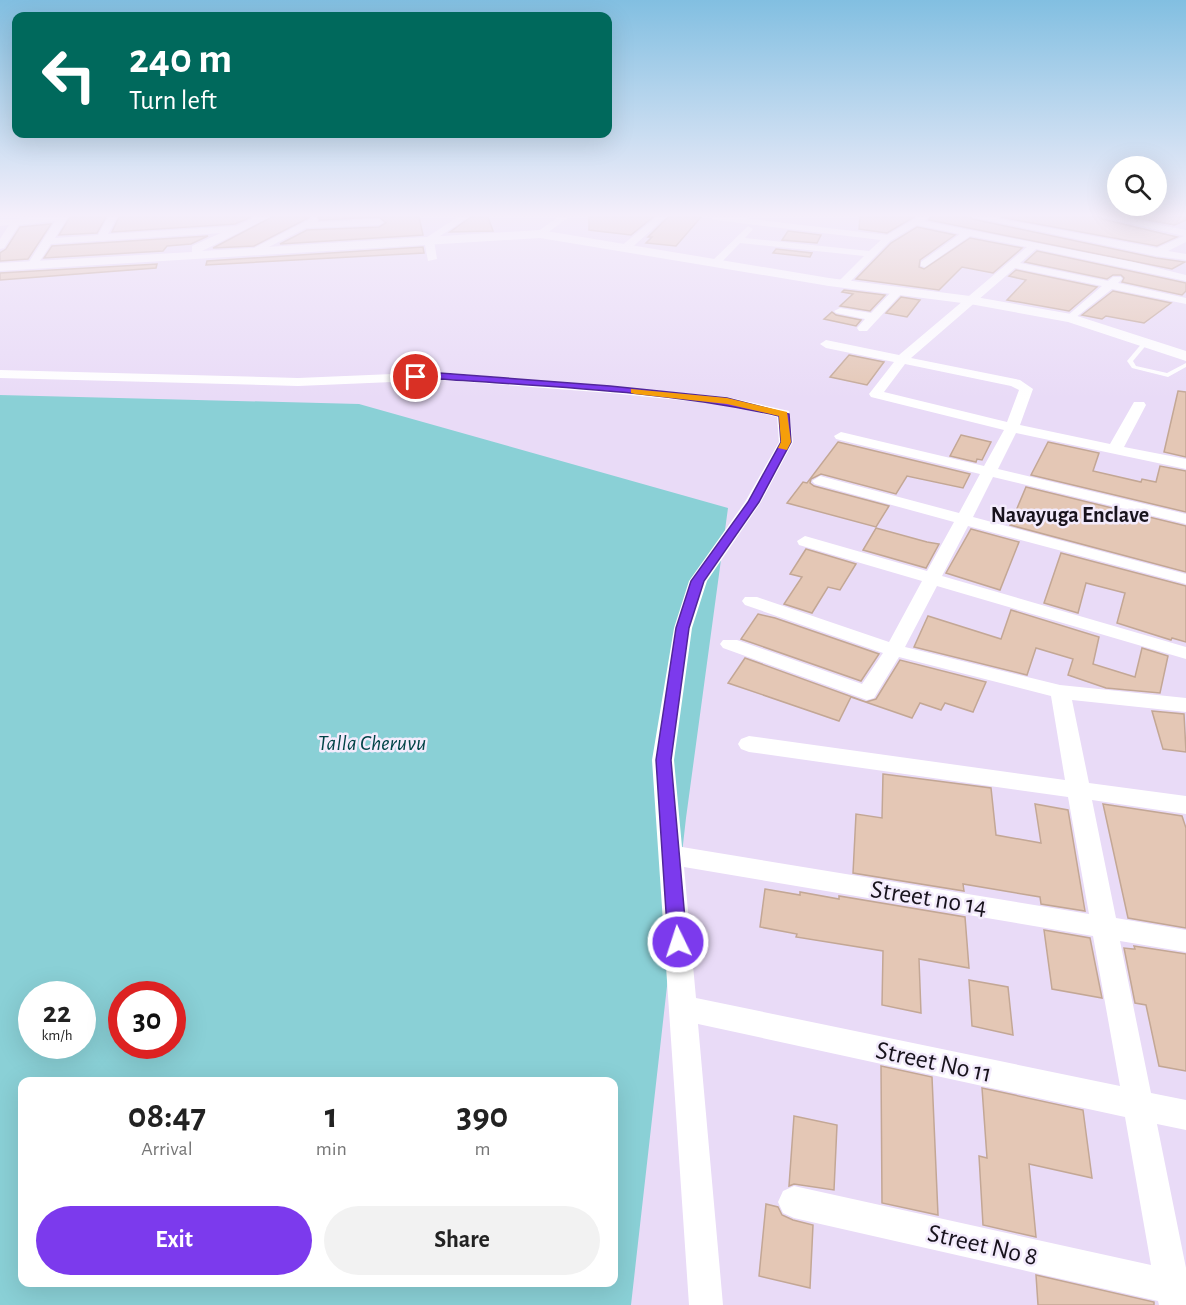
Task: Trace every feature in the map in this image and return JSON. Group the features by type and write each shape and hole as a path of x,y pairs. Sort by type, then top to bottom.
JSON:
{"street":[{"path":"803,278 970,300 1071,318 1186,356"},
{"path":"842,284 848,278"},
{"path":"995,278 903,358 876,394 1012,428 1186,464"},
{"path":"1080,278 1186,301"},
{"path":"1071,318 1118,278"},
{"path":"863,328 899,290"},
{"path":"840,311 873,317"},
{"path":"730,644 867,693 894,650 990,471 1012,428 1026,389 1021,385 903,358 826,344"},
{"path":"0,374 298,382 440,376 610,389 727,401 784,414 786,442 753,502 698,581 683,628 663,760 706,1305"},
{"path":"1115,449 1139,405"},
{"path":"841,436 1186,519"},
{"path":"820,481 1186,579"},
{"path":"805,541 931,580 1186,653"},
{"path":"751,601 894,650 1059,692 1186,705"},
{"path":"1059,692 1138,1105 1178,1294"},
{"path":"749,744 1186,805"},
{"name":"Street no 14","path":"671,855 1186,941"},
{"name":"Street No 11","path":"683,1008 1186,1115"},
{"name":"Street No 8","path":"794,1202 1178,1294"}],"lane":[{"path":"1145,342 1130,360 1134,367 1168,375 1186,364"}],"water":[{"name":"Talla Cheruvu","path":"0,395 359,404 728,508 686,818 631,1305 0,1305"}],"building":[{"path":"0,278 27,278 0,280"},
{"path":"857,278 951,278 939,290"},
{"path":"1017,278 1054,278 1097,287 1069,311 1007,300 1026,280"},
{"path":"1124,278 1162,278 1186,283 1186,291 1182,295 1122,282"},
{"path":"844,290 885,295 870,311 840,306 853,294 842,292"},
{"path":"1113,291 1171,303 1144,323 1106,316 1102,319 1082,315"},
{"path":"901,297 920,300 907,317 886,313"},
{"path":"832,312 836,315 861,320 856,326 824,319"},
{"path":"849,355 884,362 867,385 830,377"},
{"path":"1178,391 1186,392 1186,457 1164,452"},
{"path":"961,435 991,442 982,460 977,459 976,462 950,456"},
{"path":"838,442 970,474 963,488 907,476 896,494 821,474 811,479 810,483 814,486 889,506 876,527 787,503 803,482 807,483"},
{"path":"1048,442 1099,453 1093,471 1141,482 1142,479 1156,482 1160,466 1186,471 1186,512 1031,475"},
{"path":"1026,487 1186,526 1186,572 1010,525"},
{"path":"876,528 939,544 926,568 863,550"},
{"path":"971,529 1019,542 1000,590 946,573"},
{"path":"806,549 856,564 840,590 828,587 812,613 784,604 802,577 790,574"},
{"path":"1061,553 1186,586 1186,642 1172,638 1171,640 1117,623 1125,593 1086,583 1078,613 1044,603"},
{"path":"1011,610 1099,637 1093,664 1135,677 1142,648 1168,656 1160,693 1106,688 1068,675 1073,659 1036,648 1027,675 914,647 928,616 1001,639"},
{"path":"758,614 879,654 861,681 741,639"},
{"path":"745,658 866,702 876,699 900,660 986,682 973,712 945,703 941,710 920,703 912,718 851,697 839,721 728,683"},
{"path":"1152,711 1184,714 1186,752 1163,749"},
{"path":"883,774 991,788 996,835 1041,843 1035,804 1068,810 1085,911 1041,904 1040,897 963,884 964,891 853,873 856,814 882,818"},
{"path":"1103,804 1182,816 1186,828 1186,928 1128,918"},
{"path":"765,889 839,899 839,896 965,917 969,968 919,959 921,1013 882,1005 883,951 796,937 797,934 760,927"},
{"path":"1044,930 1090,938 1102,998 1052,989"},
{"path":"1134,946 1186,954 1186,1071 1159,1066 1146,1005 1135,1003 1124,948 1135,949"},
{"path":"969,980 1008,987 1013,1035 972,1026"},
{"path":"881,1066 932,1077 938,1215 882,1203"},
{"path":"982,1088 1083,1110 1092,1178 1029,1164 1036,1237 983,1225 979,1156 987,1158"},
{"path":"794,1116 837,1125 834,1190 794,1184 789,1186"},
{"path":"766,1204 778,1207 782,1215 793,1220 813,1225 810,1288 759,1276"},
{"path":"1036,1275 1154,1302 1154,1305 1038,1305"}],"slow traffic":[{"path":"635,391 727,401 784,414 786,442 783,448"}],"district":[{"name":"Navayuga Enclave","path":"1070,514"}],"route":[{"path":"416,377 440,376 610,389 727,401 784,414 786,442 753,502 698,581 683,628 663,760 678,942"}]}
